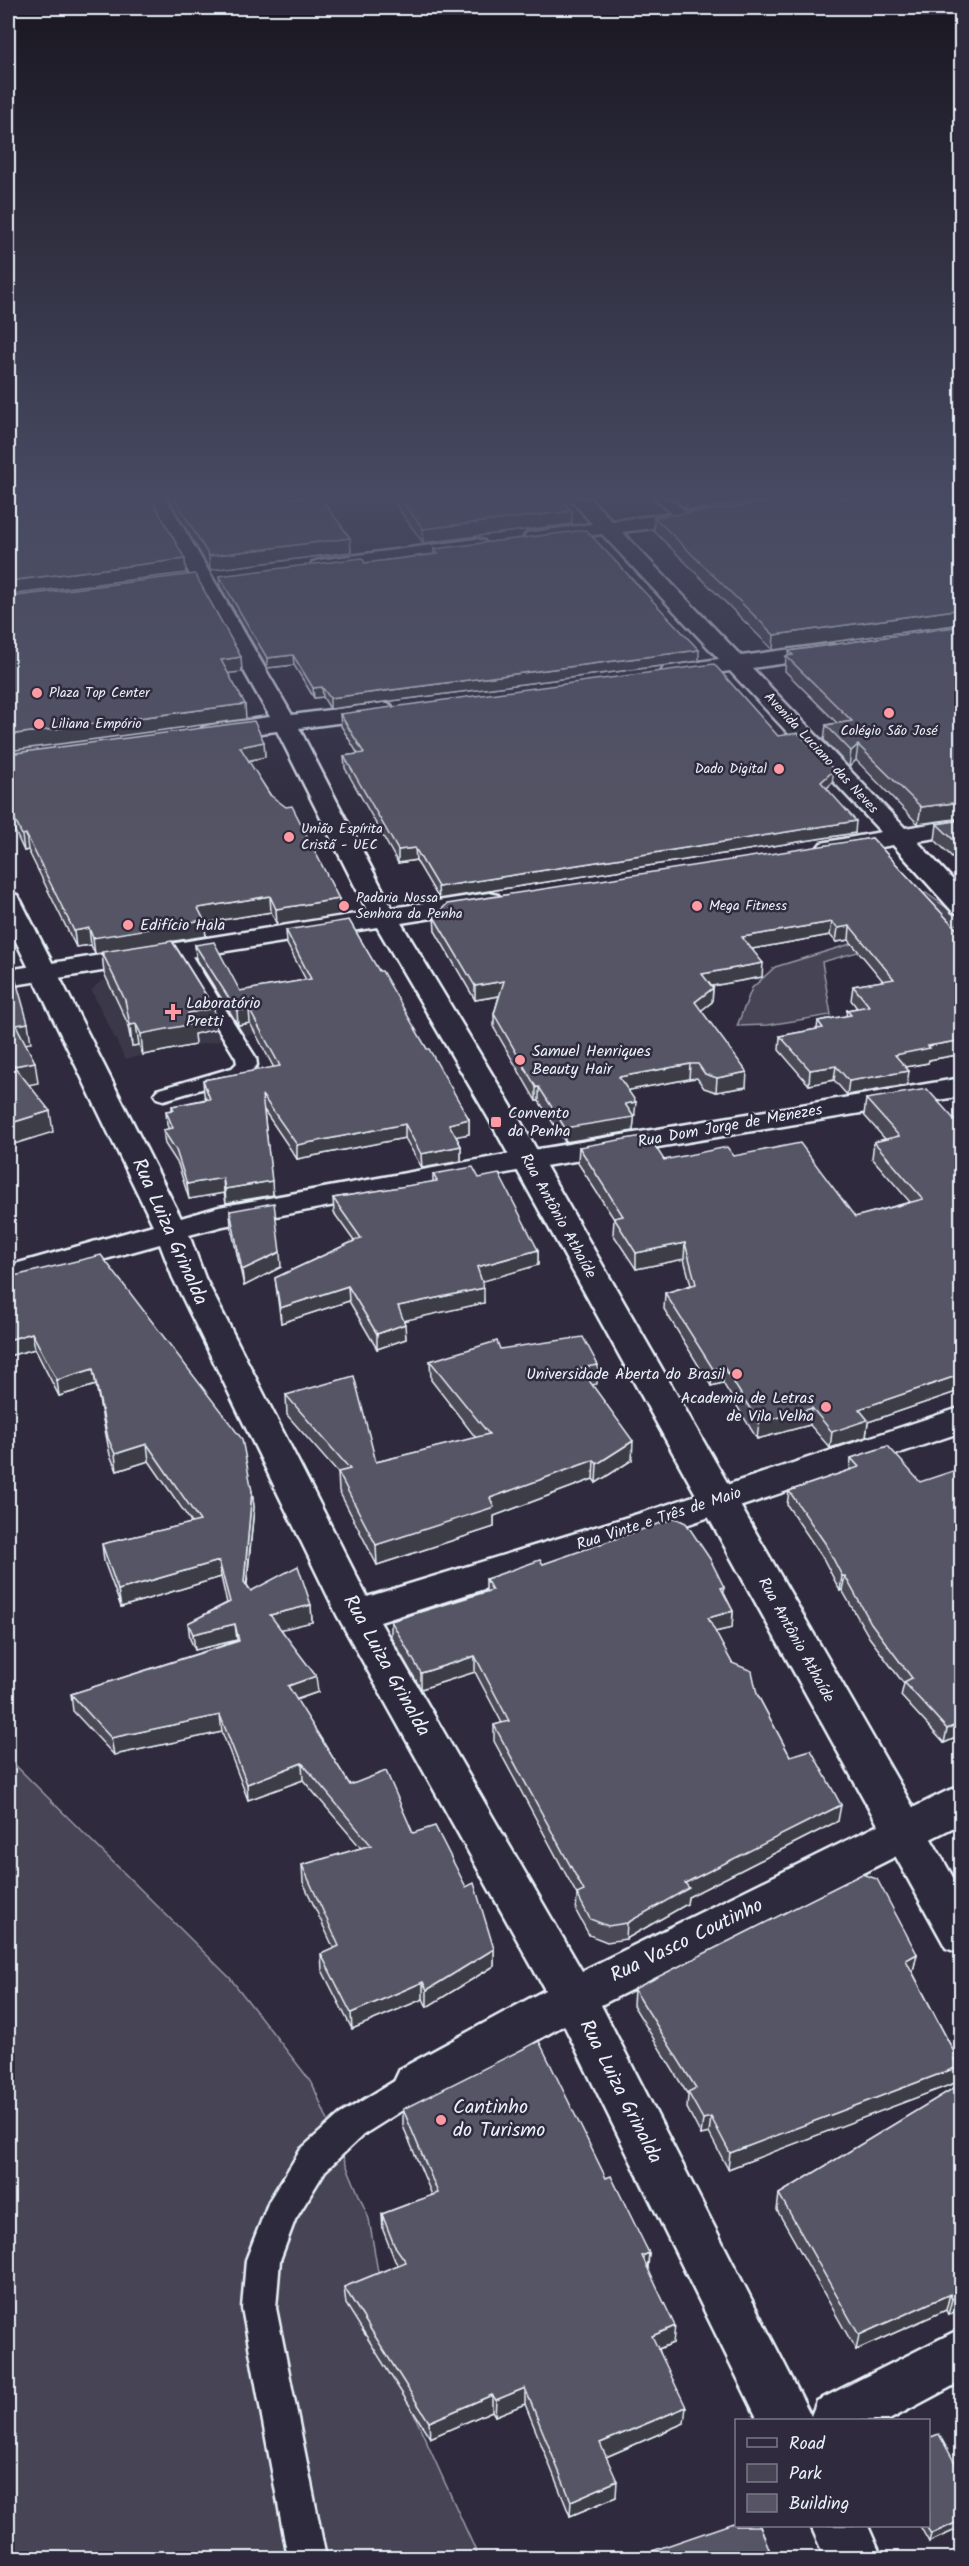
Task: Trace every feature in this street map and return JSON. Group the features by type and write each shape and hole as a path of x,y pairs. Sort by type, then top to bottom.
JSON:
{"main road":[{"name":"Rua Antônio Athaíde","path":"225,618 284,722 384,917 527,1160 962,1935"},
{"name":"Avenida Luciano das Neves","path":"693,618 962,906"},
{"path":"647,676 847,648"},
{"path":"192,735 410,706"},
{"path":"801,853 962,826"},
{"path":"8,978 519,896"},
{"name":"Rua Luiza Grinalda","path":"8,901 171,1230 189,1278 356,1615 573,1997 785,2419"},
{"name":"Rua Dom Jorge de Menezes","path":"8,1276 219,1217 527,1160 962,1087"},
{"name":"Rua Vinte e Três de Maio","path":"356,1615 962,1419"},
{"name":"Rua Vasco Coutinho","path":"417,2085 573,1997 962,1803"},
{"path":"841,2419 962,2353"},
{"path":"839,2527 855,2559"}],"lane":[{"path":"164,1094 239,1072 248,1065 246,1058 179,950"},
{"path":"307,2559 259,2308 263,2260 282,2212 314,2160 351,2125 417,2085"}],"shaded area":[{"name":"Laboratório Pretti","path":"219,962 256,1034 125,1059 91,990 101,981"}],"green space":[{"path":"926,893 961,918 961,923 822,962 831,1015 768,1025 737,1026 752,988 775,967 913,925 891,900"},
{"path":"8,1758 230,1978 312,2083 369,2219 395,2372 479,2558 8,2558"}],"building":[{"path":"8,618 219,618 241,657 221,660 245,704 8,735"},
{"path":"243,618 669,618 699,650 330,698 322,687 313,688 293,655 267,658"},
{"path":"756,618 899,618 774,635"},
{"name":"Colégio São José","path":"962,626 962,802 921,807 858,745 851,751 826,725 852,721 786,656 793,655 789,651"},
{"path":"714,664 778,736 798,733 834,770 821,782 856,821 438,887 415,848 398,850 344,756 364,753 340,714"},
{"path":"254,721 264,742 240,747 270,795 286,807 292,806 339,899 276,909 270,896 198,908 204,920 93,938 89,928 74,931 26,834 22,835 8,805 8,754"},
{"path":"962,820 962,848 937,824"},
{"path":"872,838 962,935 962,1040 895,1055 909,1071 849,1081 836,1066 810,1070 780,1036 823,1028 818,1021 851,1015 847,1010 869,1006 853,986 894,979 850,926 838,928 832,922 742,937 763,963 702,974 713,988 695,1002 747,1072 717,1078 705,1074 698,1064 690,1064 619,1077 636,1102 625,1104 634,1117 565,1128 539,1087 536,1087 494,1014 504,981 475,986 434,917 447,904"},
{"path":"349,920 379,971 382,971 469,1119 449,1124 461,1146 421,1154 405,1124 297,1145 262,1095 272,1181 225,1189 223,1178 187,1184 176,1150 163,1130 173,1128 166,1111 174,1110 172,1106 210,1099 203,1080 280,1066 249,1009 237,1011 195,945 214,942 240,991 311,979 286,930"},
{"path":"172,941 214,1008 188,1013 193,1024 141,1034 136,1024 130,1025 125,1000 102,952"},
{"path":"15,977 28,1023 16,1025 35,1062 14,1066 50,1111 8,1124 8,978"},
{"path":"927,1089 962,1128 962,1374 859,1409 868,1420 832,1432 812,1408 759,1423 724,1367 713,1369 665,1293 696,1284 685,1243 636,1253 614,1218 623,1216 579,1147 648,1135 664,1160 727,1147 734,1156 800,1143 855,1217 923,1199 874,1142 899,1136 866,1099"},
{"path":"473,1167 479,1178 499,1174 538,1250 477,1267 484,1288 398,1306 405,1324 377,1334 348,1286 280,1308 275,1278 361,1238 333,1198 437,1181 433,1174"},
{"path":"274,1203 280,1252 242,1270 230,1211"},
{"path":"101,1255 242,1439 252,1491 244,1582 251,1591 298,1566 311,1605 270,1615 316,1676 288,1686 350,1785 386,1771 413,1833 435,1826 466,1887 474,1883 494,1949 427,1990 423,1982 351,2013 321,1954 339,1946 302,1865 371,1845 302,1763 247,1784 220,1715 111,1738 71,1694 239,1641 235,1624 193,1634 188,1623 230,1602 219,1561 118,1590 102,1544 200,1521 147,1444 115,1454 108,1438 93,1369 57,1380 32,1333 8,1340 8,1290 15,1288 10,1277"},
{"path":"583,1337 598,1365 580,1368 633,1441 597,1464 594,1460 490,1498 494,1507 376,1545 338,1472 350,1469 286,1395 354,1376 376,1462 489,1434 430,1361 497,1341 500,1349"},
{"path":"888,1446 920,1482 962,1468 962,1722 947,1729 904,1682 912,1678 871,1623 825,1543 789,1491 859,1467 851,1458"},
{"path":"675,1518 686,1523 710,1559 724,1587 721,1588 733,1611 708,1618 732,1663 752,1671 757,1694 790,1756 811,1750 841,1805 685,1883 689,1888 627,1923 608,1926 590,1919 577,1894 584,1891 494,1725 509,1721 475,1656 421,1673 391,1621 492,1590 486,1579 540,1560 543,1564"},
{"path":"862,1874 877,1879 917,1954 906,1960 957,2058 954,2059 958,2067 730,2153 711,2117 703,2119 688,2092 696,2088 634,1989"},
{"path":"539,2041 606,2178 611,2176 649,2253 642,2256 675,2326 652,2336 686,2407 600,2443 617,2481 571,2501 525,2388 496,2400 492,2395 429,2422 344,2287 406,2262 394,2245 382,2214 438,2193 403,2109"},
{"path":"962,2083 962,2294 952,2299 950,2294 859,2335 779,2194"},
{"path":"939,2434 962,2476 962,2520 931,2534 927,2527 930,2527 930,2437"},
{"path":"735,2522 735,2527 760,2527 770,2551 747,2559 629,2559"}],"place":[{"name":"Plaza Top Center","path":"37,693"},
{"name":"Colégio São José","path":"889,713"},
{"name":"Liliana Empório","path":"39,724"},
{"name":"Dado Digital","path":"779,769"},
{"name":"União Espírita Cristã - UEC","path":"289,837"},
{"name":"Padaria Nossa Senhora da Penha","path":"344,906"},
{"name":"Mega Fitness","path":"697,906"},
{"name":"Edifício Hala","path":"128,925"},
{"name":"Laboratório Pretti","path":"173,1012"},
{"name":"Samuel Henriques Beauty Hair","path":"520,1060"},
{"name":"Convento da Penha","path":"496,1122"},
{"name":"Universidade Aberta do Brasil","path":"737,1374"},
{"name":"Academia de Letras de Vila Velha","path":"826,1407"},
{"name":"Cantinho do Turismo","path":"441,2120"}]}
